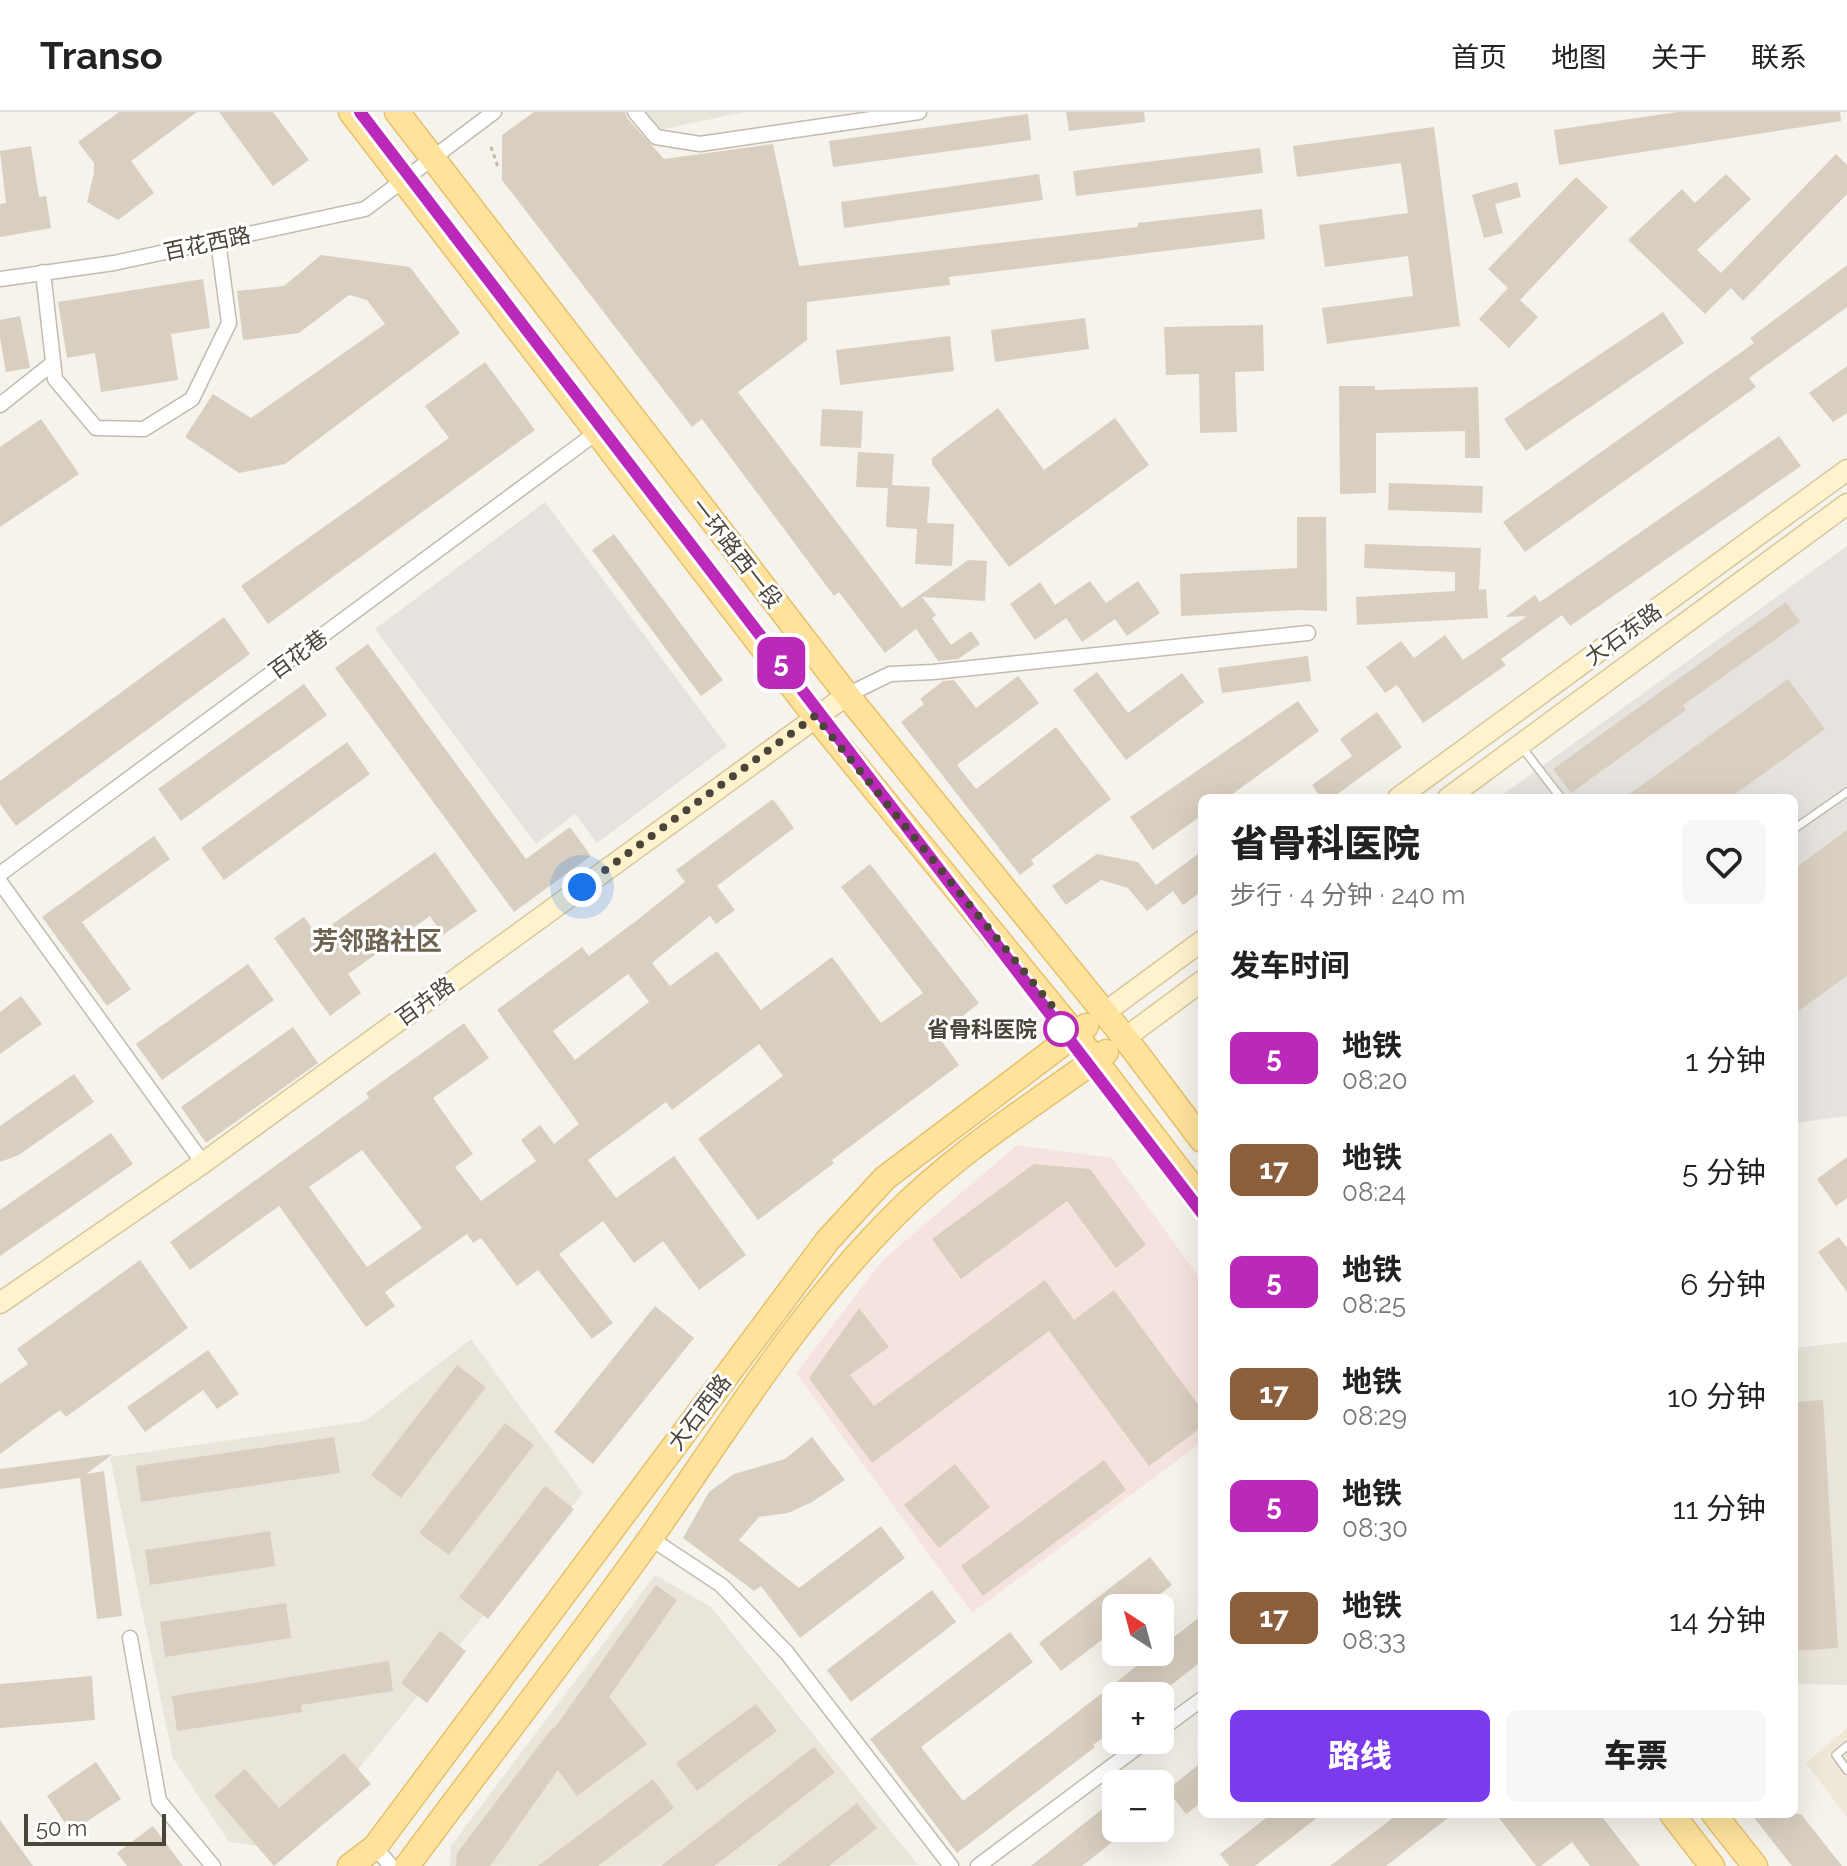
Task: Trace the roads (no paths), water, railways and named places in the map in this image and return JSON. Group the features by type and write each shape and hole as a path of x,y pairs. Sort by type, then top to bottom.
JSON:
{"main road":[{"name":"一环路西一段","path":"351,112 815,716 1075,1034 1198,1195"},
{"name":"一环路西一段","path":"397,112 847,695 1125,1038 1198,1135"},
{"name":"大石东路","path":"1403,794 1847,470"},
{"name":"大石东路","path":"1453,794 1847,504"},
{"name":"百卉路","path":"0,1303 203,1163 847,695"},
{"path":"1104,1013 1198,944"},
{"path":"1125,1038 1198,984"},
{"name":"大石西路","path":"350,1866 375,1847 837,1230 885,1178 1104,1013"},
{"name":"大石西路","path":"407,1866 650,1538 764,1372 858,1253 933,1180 995,1131 1125,1038"},
{"path":"1675,1818 1712,1866"},
{"path":"1717,1818 1755,1866"}],"street":[{"name":"百花西路","path":"0,279 114,263 365,209 494,112"},
{"path":"635,112 656,137 700,144 919,112"},
{"path":"43,272 55,379 96,428 144,429 192,399 229,323 218,241"},
{"path":"0,405 53,363"},
{"name":"百花巷","path":"0,874 596,433"},
{"path":"847,695 890,674 1308,633"},
{"path":"0,882 203,1163"},
{"path":"650,1538 721,1585 787,1653 951,1866"},
{"path":"130,1638 159,1801 213,1866"},
{"path":"1174,1720 1198,1702"},
{"path":"978,1866 1128,1754"},
{"path":"375,1847 391,1866"}],"lane":[{"path":"1521,744 1558,794"},
{"path":"1798,826 1847,792"},
{"path":"1847,1746 1836,1755 1847,1770"}],"metro line":[{"name":"5","path":"360,112 1198,1208"}],"place":[{"name":"省骨科医院","path":"1061,1029"}],"district":[{"name":"芳邻路社区","path":"377,941"}]}
